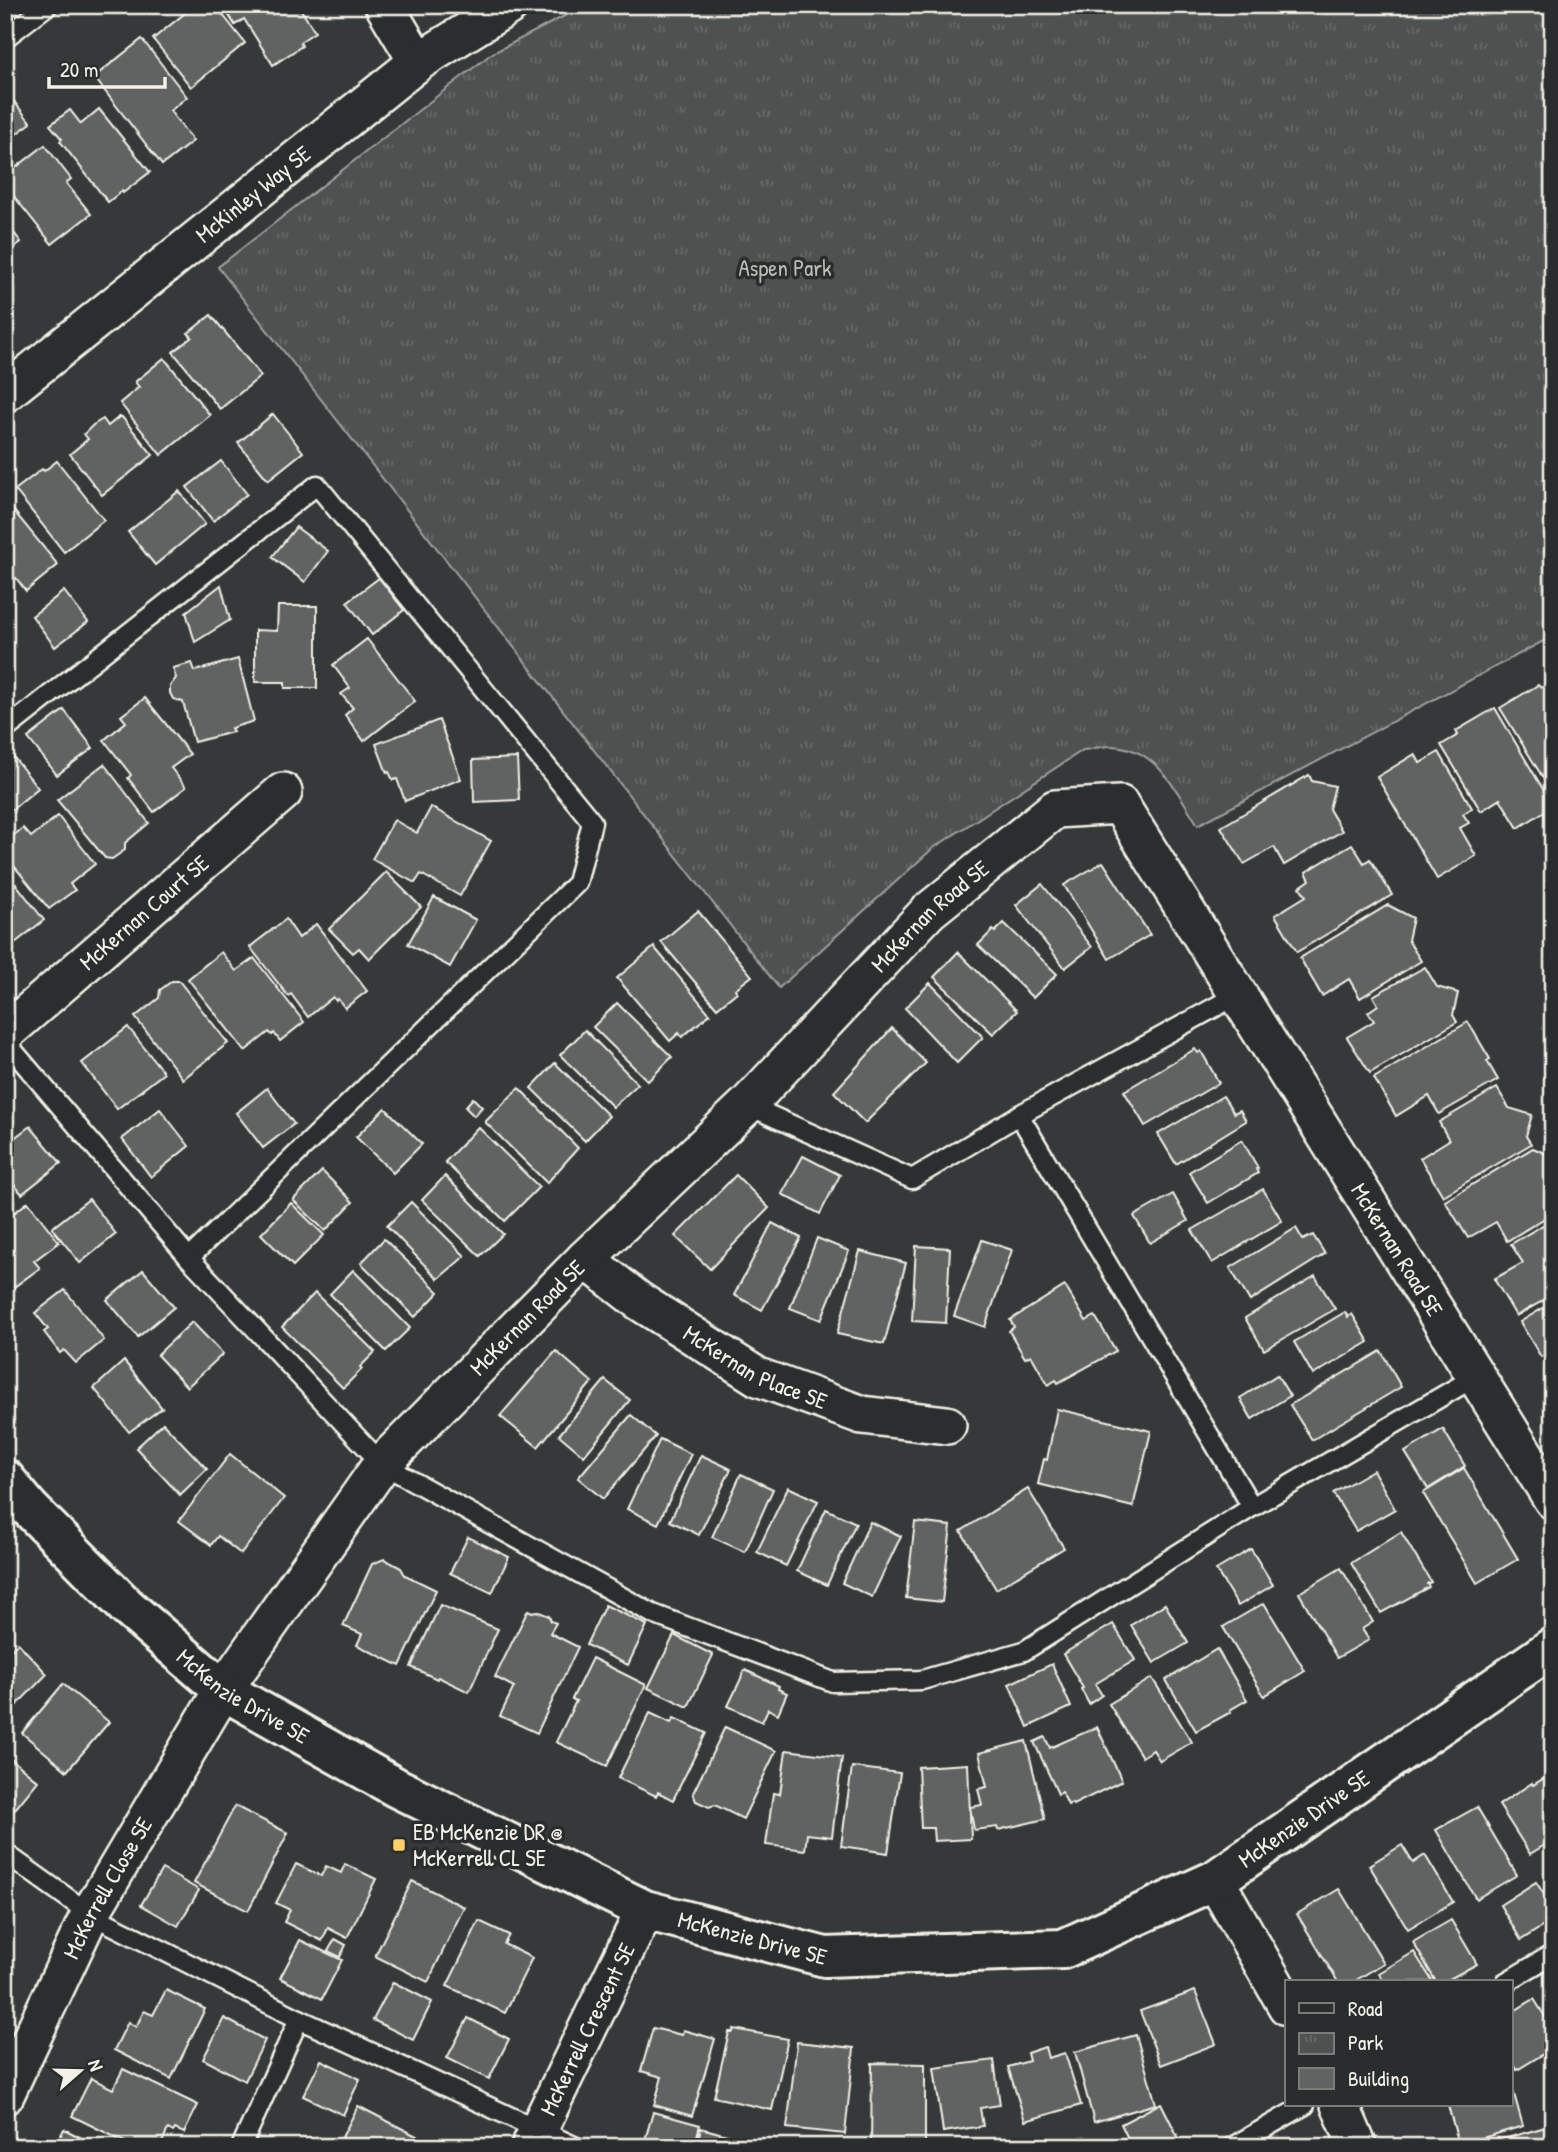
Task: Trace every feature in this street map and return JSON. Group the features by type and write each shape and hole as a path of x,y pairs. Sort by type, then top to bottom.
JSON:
{"street":[{"path":"384,5 418,62"},
{"name":"McKinley Way SE","path":"5,393 418,62 510,5"},
{"name":"McKernan Court SE","path":"5,1033 284,792"},
{"name":"McKernan Road SE","path":"223,1690 382,1464 585,1259 747,1104 929,911 1055,809 1120,805 1553,1500"},
{"name":"McKernan Place SE","path":"585,1259 639,1301 758,1377 862,1416 947,1425"},
{"name":"McKenzie Drive SE","path":"5,1479 29,1508 127,1607 223,1690 397,1788 645,1910 825,1957 1063,1949 1215,1880 1553,1647"},
{"name":"McKerrell Close SE","path":"5,2095 90,1914 223,1690"},
{"path":"1215,1880 1285,2002"},
{"name":"McKerrell Crescent SE","path":"535,2138 645,1910"},
{"path":"1340,2106 1358,2147"}],"lane":[{"path":"5,38 48,5"},
{"path":"5,730 317,485 592,822 577,883 189,1258"},
{"path":"747,1104 912,1179 1019,1115 1239,994"},
{"path":"5,1041 189,1258 382,1464 653,1614 833,1682 922,1680 1024,1651 1252,1507 1475,1377"},
{"path":"1019,1115 1252,1507"},
{"path":"5,1853 90,1914 535,2138 576,2147"},
{"path":"1509,1980 1548,1957 1553,1976"},
{"path":"240,2147 299,2019"},
{"path":"1232,2147 1303,2106"}],"green space":[{"name":"Aspen Park","path":"599,5 1553,5 1553,636 1198,825 1164,774 1141,754 1127,748 1111,746 1083,750 932,849 779,988 218,267 491,54 572,12"}],"building":[{"path":"195,5 215,5 245,43 191,87 153,39"},
{"path":"234,5 298,5 315,32 300,42 302,46 273,65 244,19 235,25 226,11"},
{"path":"142,39 187,97 170,111 193,141 162,165 94,77"},
{"path":"5,90 31,123 5,142"},
{"path":"99,109 150,172 108,202 50,125 70,110 81,124"},
{"path":"45,145 71,179 66,183 91,214 52,244 5,185 5,176"},
{"path":"5,221 21,242 8,252 10,255 5,259"},
{"path":"211,315 261,376 220,409 173,352 192,337 188,333"},
{"path":"164,358 210,415 161,455 120,403 139,387 135,382"},
{"path":"273,414 303,452 268,480 238,443"},
{"path":"122,417 153,455 102,495 70,454 88,439 84,434 93,425 103,419 108,426"},
{"path":"57,461 104,520 64,552 15,490"},
{"path":"221,461 247,494 213,521 187,487"},
{"path":"179,491 205,524 155,565 128,532"},
{"path":"5,500 58,565 26,591 16,578 5,586"},
{"path":"296,527 328,551 305,582 272,557"},
{"path":"379,578 404,610 372,635 347,602"},
{"path":"221,585 230,620 195,642 186,612"},
{"path":"64,591 88,622 55,647 32,616"},
{"path":"278,606 317,606 317,688 285,688 285,682 255,682 255,630 277,631"},
{"path":"367,639 415,701 364,741 345,715 353,708 341,694 350,688 333,665"},
{"path":"238,659 254,721 231,728 233,732 194,742 183,702 173,699 170,693 170,686 176,678 173,668 192,663 195,671"},
{"path":"1553,681 1553,794 1500,708 1538,685 1541,688"},
{"path":"145,698 190,754 171,768 186,787 154,812 128,778 131,775 104,740 126,722 121,716"},
{"path":"1495,708 1553,806 1518,828 1500,799 1481,811 1441,745 1458,735 1456,731"},
{"path":"64,710 93,748 57,775 28,738"},
{"path":"439,720 461,779 405,801 397,779 393,780 389,772 387,773 376,744"},
{"path":"1439,752 1472,808 1463,814 1469,823 1460,828 1476,856 1437,879 1377,777 1415,754 1420,763"},
{"path":"11,754 38,788 9,812 5,807 5,758"},
{"path":"517,758 519,800 474,802 473,760"},
{"path":"104,764 149,823 125,843 125,850 112,859 105,858 57,800"},
{"path":"1309,775 1312,781 1335,786 1329,809 1342,831 1284,865 1274,847 1244,864 1221,827"},
{"path":"431,807 491,841 460,896 421,874 415,883 372,859 394,820 417,833"},
{"path":"58,816 95,864 70,884 75,890 49,909 5,855 5,842 23,828 31,837"},
{"path":"1352,844 1364,863 1370,859 1392,895 1297,952 1275,915 1306,896 1300,887 1310,880 1306,872"},
{"path":"1103,862 1150,935 1109,959 1064,885"},
{"path":"386,872 421,907 369,959 359,948 353,953 329,929"},
{"path":"5,881 11,888 16,884 44,920 5,951"},
{"path":"1042,884 1092,947 1065,968 1016,905"},
{"path":"434,897 476,920 450,967 408,944"},
{"path":"1388,905 1413,918 1408,940 1421,961 1360,998 1349,979 1322,996 1300,958"},
{"path":"698,911 752,976 717,1008 661,942"},
{"path":"286,919 299,938 316,924 367,991 345,1008 333,997 308,1017 250,947"},
{"path":"1004,923 1057,974 1033,998 978,945"},
{"path":"654,947 710,1014 682,1037 679,1033 670,1041 617,978"},
{"path":"221,952 236,971 254,958 304,1022 280,1041 274,1033 272,1035 269,1032 245,1051 188,979"},
{"path":"958,952 1017,1011 993,1034 934,977"},
{"path":"1425,967 1437,987 1458,993 1453,1015 1457,1022 1370,1073 1347,1037 1374,1021 1368,1012 1378,1005 1373,996"},
{"path":"172,981 179,981 228,1043 183,1079 135,1017 159,998 160,990"},
{"path":"930,983 983,1037 957,1063 905,1008"},
{"path":"617,1003 672,1057 648,1081 593,1027"},
{"path":"1468,1022 1490,1059 1487,1061 1498,1080 1439,1114 1429,1096 1396,1116 1374,1078"},
{"path":"128,1027 164,1073 117,1109 82,1063"},
{"path":"892,1028 926,1063 865,1123 834,1092"},
{"path":"585,1030 638,1084 613,1107 560,1055"},
{"path":"1195,1049 1198,1053 1201,1051 1219,1083 1145,1126 1124,1091"},
{"path":"555,1063 609,1116 585,1141 531,1088"},
{"path":"267,1088 294,1124 263,1148 236,1113"},
{"path":"519,1088 578,1148 547,1183 485,1122"},
{"path":"1497,1088 1509,1108 1532,1115 1526,1136 1531,1144 1443,1196 1420,1158 1449,1140 1439,1122"},
{"path":"1223,1096 1234,1113 1240,1110 1246,1121 1176,1164 1158,1134"},
{"path":"473,1098 482,1107 474,1116 465,1107"},
{"path":"385,1108 422,1144 393,1173 356,1137"},
{"path":"160,1109 189,1146 151,1177 122,1139"},
{"path":"30,1126 61,1163 22,1194 5,1174 5,1145"},
{"path":"478,1127 539,1187 505,1221 445,1162"},
{"path":"1242,1140 1258,1168 1258,1173 1208,1203 1189,1172"},
{"path":"1533,1148 1553,1157 1553,1213 1507,1241 1496,1222 1468,1238 1445,1201"},
{"path":"803,1156 840,1175 820,1214 782,1194"},
{"path":"322,1171 353,1202 325,1231 293,1200"},
{"path":"736,1175 769,1208 710,1269 675,1236"},
{"path":"445,1176 503,1234 480,1256 422,1200"},
{"path":"1263,1189 1282,1221 1212,1263 1192,1230"},
{"path":"1173,1194 1188,1221 1150,1243 1134,1216"},
{"path":"89,1199 116,1234 80,1263 52,1228"},
{"path":"28,1202 59,1242 34,1261 40,1268 7,1292 5,1220"},
{"path":"411,1202 465,1256 438,1279 387,1226"},
{"path":"291,1203 324,1235 293,1266 261,1234"},
{"path":"1553,1219 1553,1295 1516,1316 1494,1279 1523,1263 1511,1244"},
{"path":"772,1223 801,1238 762,1310 734,1295"},
{"path":"1296,1228 1303,1240 1313,1235 1325,1254 1250,1301 1230,1268"},
{"path":"817,1238 849,1251 821,1320 790,1308"},
{"path":"384,1239 439,1292 415,1317 361,1263"},
{"path":"982,1240 1012,1250 985,1327 954,1316"},
{"path":"916,1246 950,1248 946,1323 912,1321"},
{"path":"860,1251 906,1263 884,1344 837,1334"},
{"path":"143,1270 174,1307 138,1337 107,1300"},
{"path":"353,1270 410,1328 386,1351 330,1294"},
{"path":"1315,1276 1335,1309 1264,1350 1245,1318"},
{"path":"1065,1286 1086,1321 1095,1316 1116,1351 1058,1383 1056,1380 1048,1385 1031,1355 1025,1358 1009,1331 1014,1327 1010,1320"},
{"path":"65,1290 104,1340 76,1363 64,1350 60,1353 44,1332 48,1329 35,1313"},
{"path":"315,1293 375,1352 343,1388 282,1327"},
{"path":"1553,1302 1553,1350 1541,1357 1520,1322"},
{"path":"1345,1312 1348,1317 1352,1314 1369,1342 1313,1375 1294,1342"},
{"path":"192,1322 223,1354 187,1387 157,1355"},
{"path":"556,1351 592,1382 538,1447 500,1416"},
{"path":"1381,1351 1401,1387 1312,1440 1290,1405"},
{"path":"124,1361 162,1408 129,1432 94,1388"},
{"path":"1277,1375 1290,1396 1252,1419 1240,1398"},
{"path":"605,1380 630,1400 584,1456 559,1435"},
{"path":"1057,1409 1151,1431 1133,1507 1038,1484 1044,1459 1047,1460"},
{"path":"631,1415 656,1436 603,1499 578,1478"},
{"path":"163,1423 207,1469 180,1495 136,1448"},
{"path":"1443,1429 1465,1466 1428,1489 1405,1452"},
{"path":"660,1439 691,1454 658,1524 627,1509"},
{"path":"230,1454 284,1498 241,1554 218,1536 211,1545 179,1521"},
{"path":"701,1455 731,1469 699,1535 670,1521"},
{"path":"1464,1468 1518,1559 1477,1583 1423,1493"},
{"path":"1373,1470 1395,1509 1356,1531 1333,1493"},
{"path":"741,1474 773,1489 745,1552 712,1537"},
{"path":"788,1487 818,1501 786,1566 757,1552"},
{"path":"1028,1489 1064,1548 996,1589 961,1531"},
{"path":"826,1509 856,1523 827,1585 797,1571"},
{"path":"870,1522 901,1536 872,1597 842,1583"},
{"path":"915,1522 951,1526 942,1602 906,1598"},
{"path":"1401,1532 1431,1582 1427,1584 1429,1587 1381,1613 1351,1563"},
{"path":"468,1537 509,1557 492,1593 450,1573"},
{"path":"1251,1549 1273,1585 1238,1606 1216,1570"},
{"path":"384,1559 401,1568 405,1575 436,1590 400,1666 357,1645 362,1634 343,1626 372,1564"},
{"path":"1341,1568 1373,1622 1362,1629 1369,1640 1337,1658 1299,1593"},
{"path":"1264,1603 1305,1671 1264,1696 1223,1627"},
{"path":"1165,1604 1188,1643 1154,1663 1131,1625"},
{"path":"440,1605 498,1629 469,1692 411,1667"},
{"path":"605,1605 647,1625 628,1665 586,1645"},
{"path":"528,1610 549,1616 551,1621 556,1623 550,1633 578,1647 537,1733 500,1716 514,1687 495,1677"},
{"path":"1113,1624 1135,1660 1095,1684 1102,1695 1089,1704 1063,1654"},
{"path":"674,1635 713,1655 688,1707 648,1688"},
{"path":"18,1643 47,1674 5,1717 5,1656"},
{"path":"1217,1649 1247,1700 1196,1731 1166,1680"},
{"path":"592,1658 646,1685 607,1766 556,1742 576,1701 572,1699"},
{"path":"1052,1664 1071,1707 1028,1727 1009,1684"},
{"path":"745,1670 779,1686 778,1689 787,1693 778,1714 768,1709 762,1722 728,1706"},
{"path":"1152,1678 1192,1742 1160,1761 1153,1750 1142,1757 1109,1704"},
{"path":"63,1684 109,1722 67,1771 22,1733"},
{"path":"650,1713 671,1723 674,1718 706,1733 673,1800 658,1792 656,1796 618,1778"},
{"path":"725,1727 776,1751 743,1819 715,1805 709,1807 696,1801 693,1793"},
{"path":"1097,1727 1122,1781 1068,1805 1062,1792 1058,1794 1034,1742 1045,1737 1050,1748"},
{"path":"1026,1741 1045,1819 998,1830 997,1827 974,1830 970,1807 982,1805 978,1789 987,1787 979,1753"},
{"path":"786,1750 842,1757 832,1837 807,1834 805,1850 766,1845 773,1793 780,1794"},
{"path":"5,1754 38,1781 7,1819 5,1817"},
{"path":"968,1764 971,1839 934,1841 933,1828 921,1828 918,1767"},
{"path":"852,1767 900,1773 888,1853 841,1846"},
{"path":"1551,1774 1553,1840 1530,1854 1499,1805"},
{"path":"235,1806 288,1833 248,1911 194,1883"},
{"path":"1477,1807 1517,1875 1476,1899 1436,1830"},
{"path":"1402,1845 1413,1863 1425,1855 1453,1902 1408,1929 1369,1865"},
{"path":"296,1864 321,1876 326,1866 341,1873 345,1864 376,1879 347,1938 328,1928 322,1941 284,1922 290,1910 276,1903"},
{"path":"162,1869 199,1890 178,1926 141,1905"},
{"path":"412,1881 464,1907 428,1982 375,1956"},
{"path":"1536,1882 1553,1908 1553,1920 1521,1940 1500,1905"},
{"path":"1339,1889 1384,1963 1356,1980 1337,1980 1297,1914"},
{"path":"1451,1920 1477,1964 1448,1980 1435,1980 1413,1942"},
{"path":"479,1921 509,1935 504,1944 532,1958 505,2013 447,1986"},
{"path":"335,1939 346,1945 340,1957 328,1951"},
{"path":"300,1940 342,1960 322,1999 280,1978"},
{"path":"1414,1952 1432,1980 1383,1980 1379,1973"},
{"path":"393,1982 432,2002 413,2040 373,2020"},
{"path":"166,1990 205,2009 171,2079 114,2050 128,2022 136,2027 144,2011 153,2015"},
{"path":"1195,1991 1216,2044 1161,2065 1140,2011"},
{"path":"1534,1999 1553,2029 1553,2048 1517,2070 1512,2061 1512,2012"},
{"path":"224,2018 265,2040 245,2081 203,2059"},
{"path":"468,2018 509,2039 489,2079 447,2058"},
{"path":"653,2028 682,2035 683,2030 715,2039 692,2116 654,2105 662,2077 641,2071"},
{"path":"734,2029 788,2039 772,2110 714,2097 729,2032"},
{"path":"1136,2035 1156,2104 1094,2122 1075,2052"},
{"path":"797,2042 854,2048 845,2134 787,2128"},
{"path":"1045,2047 1048,2058 1065,2053 1081,2105 1025,2121 1008,2067 1029,2061 1027,2053"},
{"path":"321,2060 360,2079 343,2115 303,2096"},
{"path":"994,2060 1000,2105 980,2108 983,2126 943,2132 934,2068"},
{"path":"872,2063 925,2064 925,2147 871,2147"},
{"path":"123,2069 198,2105 184,2133 168,2129 160,2147 135,2147 72,2116 91,2078 113,2089"},
{"path":"1512,2087 1523,2126 1459,2145 1448,2106 1512,2106"},
{"path":"1161,2103 1182,2145 1132,2147 1121,2124"},
{"path":"358,2106 434,2145 433,2147 337,2147"},
{"path":"653,2112 700,2125 694,2147 643,2147"},
{"path":"1549,2126 1553,2147 1475,2147"},
{"path":"701,2128 745,2140 743,2147 696,2147"},
{"path":"64,2129 99,2147 55,2147"}],"place":[{"name":"EB McKenzie DR @ McKerrell CL SE","path":"399,1845"}]}
